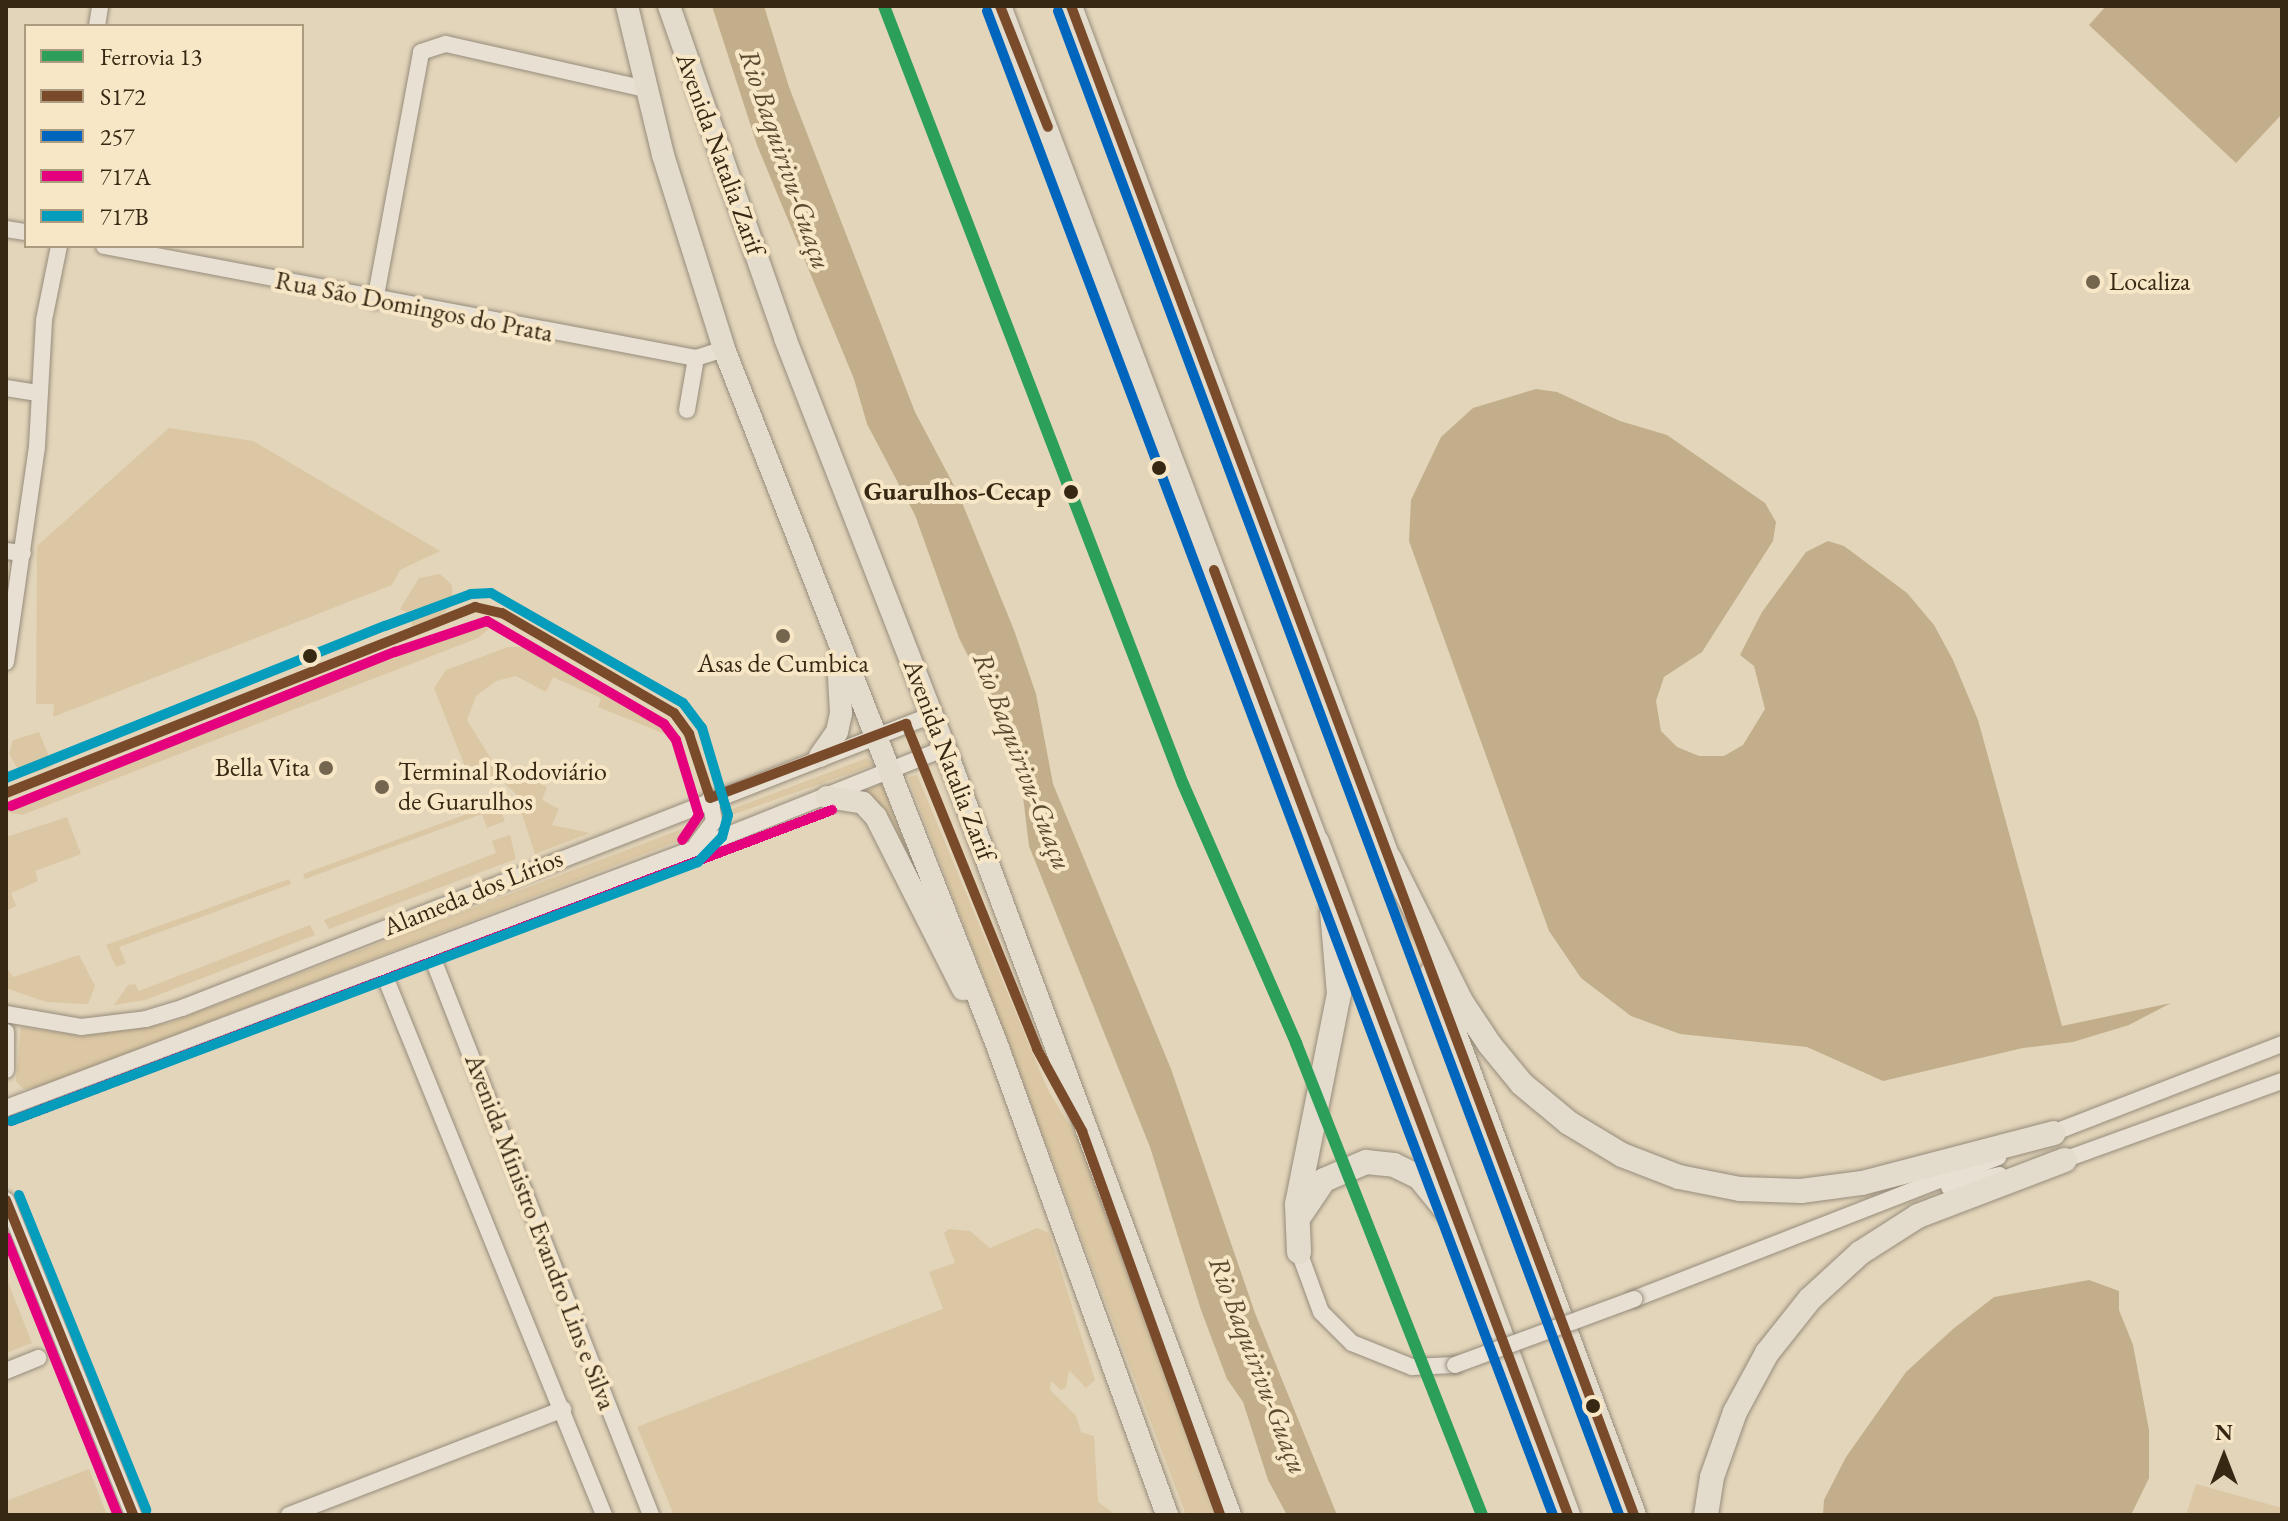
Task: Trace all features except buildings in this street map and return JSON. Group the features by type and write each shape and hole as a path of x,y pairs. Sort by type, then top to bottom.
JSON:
{"highway":[{"path":"1299,1252 1297,1204 1339,994 1334,917 1317,842"},
{"path":"1317,842 1568,1515"},
{"path":"1389,858 1462,1003 1490,1045 1522,1084 1569,1123 1622,1155 1709,1183 1801,1191 1862,1183 2054,1133"},
{"path":"1389,858 1634,1515"},
{"path":"1706,1515 1712,1477 1735,1412 1767,1353 1810,1299 1860,1253 1918,1216 2065,1160"},
{"path":"1299,1252 1300,1219 1316,1188 1344,1167 1380,1162 1407,1170 1429,1185 1478,1268"}],"main road":[{"name":"Avenida Natalia Zarif","path":"627,6 646,89 724,349 997,1045 1167,1515"},
{"name":"Avenida Natalia Zarif","path":"669,6 785,338 945,748 1230,1515"},
{"path":"1000,6 1317,842"},
{"path":"1071,6 1389,858"},
{"path":"820,756 837,732 841,713 837,639"},
{"path":"827,797 863,803 876,817 947,962 997,1045"}],"street":[{"path":"375,301 421,52 446,44 646,89"},
{"path":"6,662 23,553 44,320 59,248"},
{"name":"Rua São Domingos do Prata","path":"114,248 375,301 696,358 724,349"},
{"path":"687,410 696,358"},
{"path":"6,388 38,393"},
{"path":"6,551 23,553"},
{"name":"Alameda dos Lírios","path":"6,1014 81,1027 146,1019 367,937 710,798 932,715"},
{"name":"Alameda dos Lírios","path":"6,1108 693,849 945,748"},
{"path":"693,849 714,821 710,798"},
{"name":"Avenida Ministro Evandro Lins e Silva","path":"429,949 651,1515"},
{"name":"Avenida Ministro Evandro Lins e Silva","path":"381,967 604,1515"},
{"path":"6,1032 6,1070"},
{"path":"1299,1252 1321,1312 1352,1343 1412,1367 1455,1365 1910,1196 2054,1133 2282,1044"},
{"path":"1910,1196 2065,1160 2282,1081"},
{"path":"6,1200 133,1515"},
{"path":"6,1371 38,1358"},
{"path":"289,1515 563,1409"}],"shaded area":[{"path":"169,428 253,441 440,551 400,570 392,585 53,717 54,704 36,704 37,546"},
{"path":"440,574 452,585 453,603 442,615 412,626 411,614 400,609 419,578"},
{"path":"480,621 489,629 478,638 22,815 7,812 19,798"},
{"path":"508,647 531,647 673,730 675,738 598,707 601,698 553,677 546,692 516,676 496,681 476,696 467,720 493,762 547,787 542,800 559,809 552,825 590,833 535,854 515,793 503,782 471,782 434,688 446,670"},
{"path":"39,732 53,766 34,773 19,771 9,754 13,740"},
{"path":"867,758 874,765 726,817 727,811"},
{"path":"917,775 1048,1090 1079,1141 1214,1515 1186,1515 908,777"},
{"path":"886,782 915,865 915,868 858,793"},
{"path":"497,803 505,821 487,828 482,814 305,879 303,874"},
{"path":"67,817 81,854 35,871 38,881 11,893 16,906 6,911 6,837"},
{"path":"706,820 706,827 678,841 40,1087 23,1089 16,1081 21,1027 83,1036 169,1023"},
{"path":"510,835 516,859 329,929 324,920 496,853 492,841"},
{"path":"289,879 291,884 119,947 126,963 116,967 106,945"},
{"path":"310,925 315,935 145,1000 114,1005 128,985 135,984 139,991"},
{"path":"79,955 95,986 88,1004 46,1002 6,988 6,967 13,977"},
{"path":"1037,1228 1049,1233 1095,1380 1086,1388 1069,1370 1066,1387 1061,1390 1051,1381 1050,1390 1076,1416 1081,1432 1094,1436 1098,1502 1116,1515 674,1515 637,1427 943,1309 929,1272 955,1263 944,1233 949,1229 970,1231 990,1248"},
{"path":"6,1277 32,1343 6,1353"},
{"path":"89,1469 107,1515 6,1515 6,1501"},
{"path":"2196,1484 2282,1508 2282,1515 2186,1515"}],"water":[{"name":"Rio Baquirivu-Guaçu","path":"712,6 764,6 789,87 915,412 959,495 1014,630 1036,694 1053,784 1171,1069 1255,1313 1337,1515 1287,1515 1268,1480 1243,1402 1227,1379 1201,1310 1150,1147 1029,846 1021,780 1007,734 959,638 915,515 867,424 854,379 757,145"},
{"path":"2106,6 2282,6 2282,114 2236,163 2089,25"},
{"path":"1536,389 1557,392 1620,421 1667,435 1765,503 1776,522 1773,541 1702,652 1664,677 1656,701 1661,731 1677,747 1699,756 1724,756 1743,745 1765,709 1754,666 1740,655 1762,612 1806,552 1828,541 1844,546 1907,593 1934,625 1953,660 1978,720 2062,1026 2171,1003 2129,1025 2073,1042 2023,1048 1883,1081 1807,1047 1680,1034 1631,1016 1581,978 1549,931 1409,541 1411,500 1441,437 1473,408"},
{"path":"2089,1280 2119,1291 2119,1310 2133,1345 2149,1430 2149,1478 2131,1515 1823,1515 1824,1500 1846,1457 1906,1372 1953,1329 1994,1297"}],"rail line":[{"name":"13","path":"884,6 1183,784 1296,1043 1482,1515"}],"transit line":[{"name":"S172","path":"1000,6 1048,127"},
{"name":"S172","path":"1071,6 1634,1515"},
{"name":"257","path":"987,11 1553,1515"},
{"name":"257","path":"1058,11 1619,1515"},
{"name":"S172","path":"1214,570 1568,1515"},
{"name":"717B","path":"6,778 385,626 471,594 491,593 683,703 702,728 728,815 722,837 698,862 11,1121"},
{"name":"S172","path":"6,793 475,607 502,613 674,713 689,734 710,798 906,724 1037,1049 1082,1131 1220,1515"},
{"name":"717A","path":"11,806 395,652 487,621 664,724 676,740 699,815 682,840"},
{"name":"717A","path":"11,1121 832,810"},
{"name":"717B","path":"19,1195 146,1510"},
{"name":"S172","path":"6,1200 133,1515"},
{"name":"717A","path":"6,1237 118,1515"}],"place":[{"name":"Localiza","path":"2093,282"},
{"name":"Guarulhos-Cecap","path":"1071,492"},
{"name":"Asas de Cumbica","path":"783,636"},
{"name":"Bella Vita","path":"326,768"},
{"name":"Terminal Rodoviário de Guarulhos","path":"382,787"}]}
